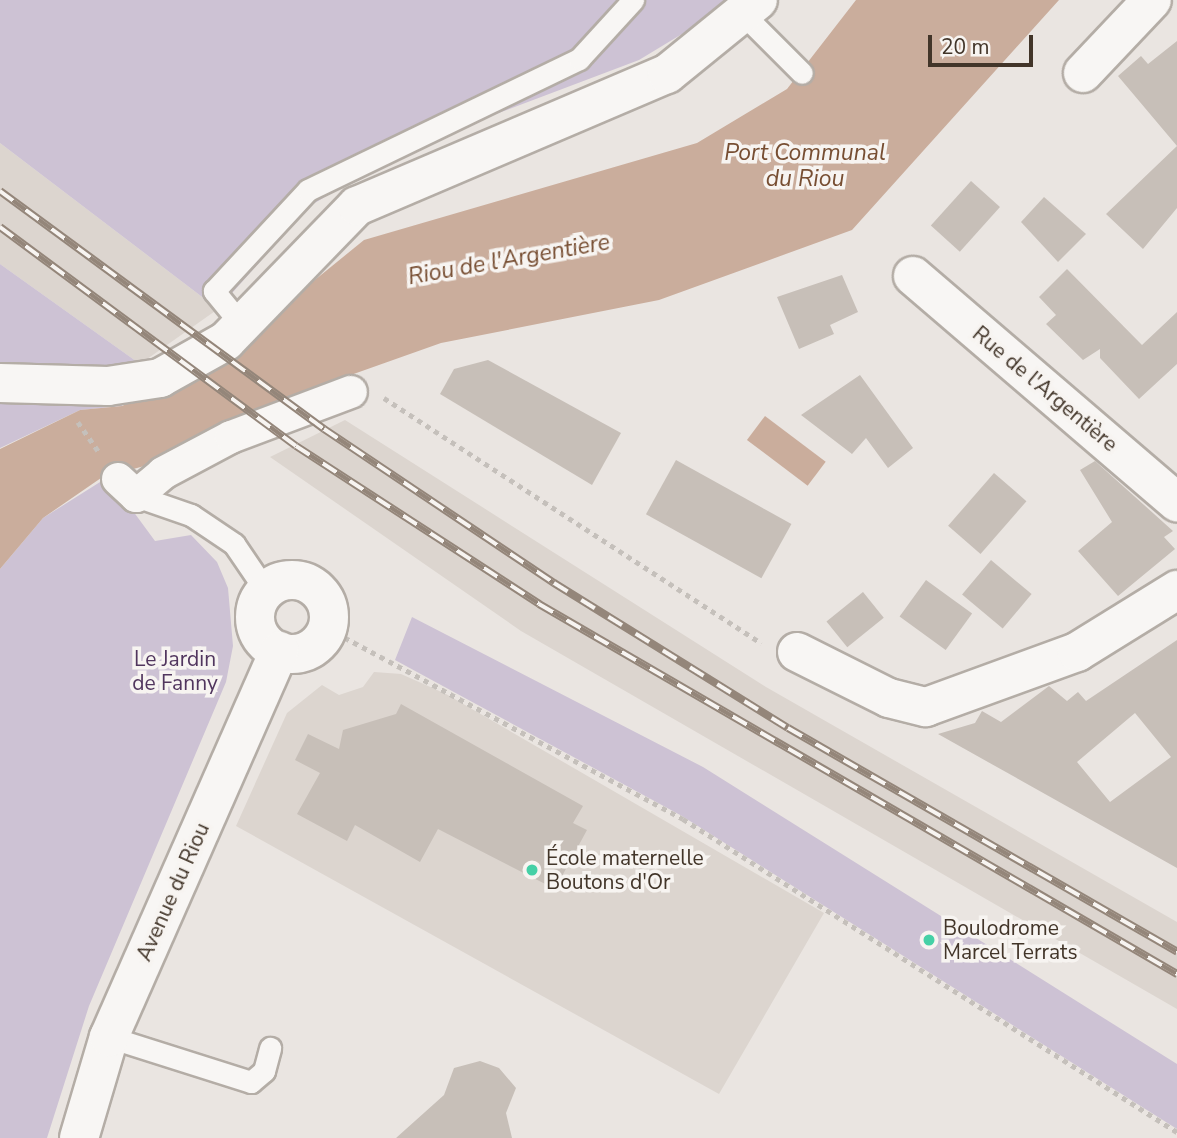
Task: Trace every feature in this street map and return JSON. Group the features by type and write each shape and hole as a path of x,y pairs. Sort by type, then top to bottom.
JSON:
{"street":[{"path":"1083,73 1152,0"},
{"path":"0,383 108,386 160,378 226,341 357,206 667,74 744,12"},
{"name":"Rue de l'Argentière","path":"913,276 1177,502"},
{"path":"127,488 231,438 351,392"},
{"path":"290,580 315,588 327,606 327,628 306,651 279,651 257,629 255,615 266,591 290,580"},
{"path":"797,652 889,698 926,707 1077,652 1177,590"},
{"name":"Avenue du Riou","path":"79,1138 109,1037 279,651"}],"lane":[{"path":"241,324 214,291 307,190 579,59 633,0"},
{"path":"744,12 802,72"},
{"path":"127,488 191,515 234,544 266,591"},
{"path":"109,1037 251,1082 264,1071 270,1048"}],"path":[{"path":"351,392 368,388 776,652 797,652"},
{"path":"68,409 127,488"},
{"path":"327,628 683,819 1177,1132"}],"shaded area":[{"path":"0,143 218,309 140,364 0,264"},
{"path":"345,420 766,687 1177,922 1177,1009 521,631 270,457"},
{"name":"École maternelle Boutons d'Or","path":"374,672 401,674 446,694 824,913 719,1094 236,826 287,713 322,685 339,695 363,687"}],"green space":[{"path":"0,0 738,0 639,60 472,123 340,188 308,207 218,309 0,143"},
{"path":"0,264 140,364 122,406 80,410 0,448"},
{"name":"Le Jardin de Fanny","path":"108,477 155,541 191,535 217,562 228,588 233,646 226,682 89,1006 47,1138 0,1138 0,569 43,518"},
{"name":"Boulodrome Marcel Terrats","path":"412,617 703,767 1177,1064 1177,1129 682,816 395,660"}],"water":[{"name":"Port Communal du Riou","path":"856,0 1059,0 852,230 659,300 441,343 300,393 155,463 101,478 43,518 0,569 0,449 80,410 122,406 244,351 289,301 364,240 697,143 787,89"},
{"path":"765,416 826,462 808,486 747,440"}],"building":[{"path":"1177,41 1177,146 1118,76 1141,56 1148,64"},
{"path":"1177,146 1177,208 1143,249 1106,214"},
{"path":"971,181 1000,207 960,252 931,226"},
{"path":"1044,197 1086,234 1058,262 1021,222"},
{"path":"1067,269 1142,345 1177,312 1177,364 1139,399 1100,358 1100,349 1083,360 1046,324 1056,315 1039,297"},
{"path":"842,275 858,312 830,325 834,334 799,349 777,297"},
{"path":"488,360 621,433 592,485 440,394 454,369"},
{"path":"860,375 913,448 888,468 866,438 852,454 801,415"},
{"path":"676,460 791,524 761,578 646,514"},
{"path":"1095,461 1173,531 1164,537 1175,549 1118,596 1078,551 1112,522 1080,470"},
{"path":"994,473 1026,501 981,554 948,526"},
{"path":"991,560 1032,594 1003,629 962,594"},
{"path":"926,580 972,614 946,650 900,616"},
{"path":"863,592 884,618 847,647 826,622"},
{"path":"1177,640 1177,868 938,734 975,723 982,711 1001,722 1049,686 1067,701 1078,692 1086,701","holes":["1135,713 1171,757 1110,802 1077,762"]},
{"path":"401,704 583,806 573,823 587,830 555,889 438,829 420,862 355,825 347,841 297,814 320,773 295,760 308,734 339,749 343,730 396,714"},
{"path":"480,1061 499,1068 516,1088 506,1113 512,1138 396,1138 444,1095 454,1068"}],"railway":[{"path":"0,191 324,429 554,583 788,728 1177,952"},
{"path":"0,227 296,446 539,604 1177,974"}],"place":[{"name":"École maternelle Boutons d'Or","path":"532,870"},
{"name":"Boulodrome Marcel Terrats","path":"929,940"}],"water label":[{"name":"Riou de l'Argentière","path":"509,260"}]}
